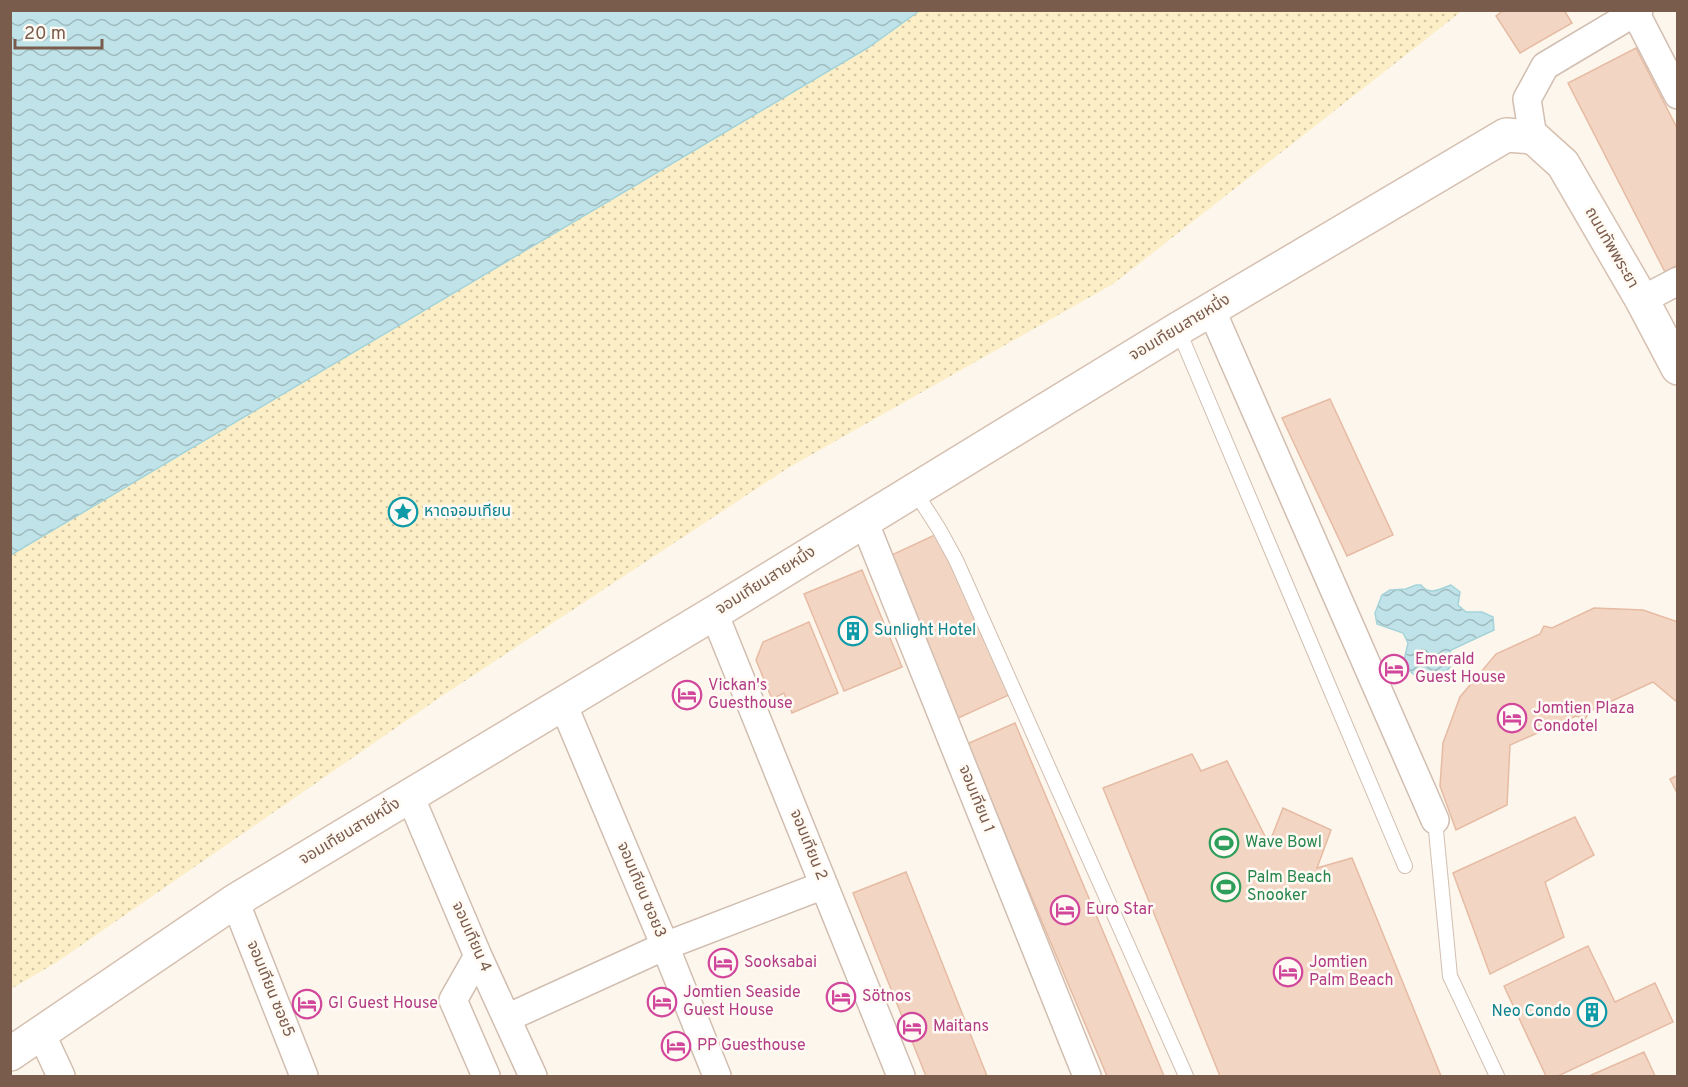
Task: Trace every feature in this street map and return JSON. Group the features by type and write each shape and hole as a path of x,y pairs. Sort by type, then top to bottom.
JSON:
{"street":[{"path":"1533,137 1527,99 1545,66 1636,11 1677,95"},
{"name":"จอมเทียนสายหนึ่ง","path":"10,1054 235,901 714,613 1178,328 1506,135 1533,137"},
{"name":"ถนนทัพพระยา","path":"1533,137 1563,164 1642,300 1677,368"},
{"path":"1642,300 1677,281"},
{"path":"1211,309 1435,820"},
{"name":"จอมเทียน 1","path":"864,521 1087,1077"},
{"name":"จอมเทียน 2","path":"714,613 901,1077"},
{"name":"จอมเทียน ซอย3","path":"563,704 665,946 717,1077"},
{"name":"จอมเทียน 4","path":"410,796 478,956 533,1077"},
{"path":"507,1018 665,946 824,885"},
{"name":"จอมเทียน ซอย5","path":"235,901 304,1077"},
{"path":"478,956 453,1000 486,1077"},
{"path":"41,1033 61,1077"}],"lane":[{"path":"1178,328 1405,866"},
{"path":"914,490 956,560 1186,1077"},
{"path":"1435,820 1450,976 1497,1077"}],"sand":[{"name":"หาดจอมเทียน","path":"919,11 1462,11 1113,284 788,468 442,696 57,962 11,989 10,555 869,47"}],"water":[{"path":"10,11 919,11 869,47 11,555"},
{"path":"1421,585 1431,591 1451,585 1460,592 1458,605 1466,612 1482,612 1493,617 1494,630 1451,650 1449,657 1452,664 1449,668 1435,677 1420,680 1403,665 1408,643 1403,633 1377,624 1375,613 1382,595 1390,590 1406,589"}],"building":[{"path":"1504,10 1564,10 1572,23 1520,53 1496,16"},
{"path":"1636,48 1678,130 1678,265 1665,272 1568,83"},
{"path":"1330,399 1393,535 1347,556 1282,418"},
{"path":"939,533 1011,694 956,719 883,559"},
{"name":"Sunlight Hotel","path":"862,570 902,667 844,691 804,594"},
{"name":"Jomtien Plaza Condotel","path":"1594,608 1643,610 1678,622 1678,703 1653,682 1590,711 1585,719 1576,716 1510,745 1507,805 1456,830 1440,786 1443,743 1460,697 1496,654 1540,634 1544,626 1552,628"},
{"path":"809,622 838,693 792,713 784,693 772,699 756,660 763,642"},
{"name":"Euro Star","path":"1015,723 1164,1076 1107,1076 967,744"},
{"name":"Jomtien Palm Beach","path":"1192,754 1201,771 1227,761 1269,844 1283,808 1331,830 1317,868 1352,858 1441,1076 1220,1076 1103,788"},
{"path":"1678,775 1678,795 1670,779"},
{"path":"1575,817 1594,855 1545,882 1564,937 1490,974 1453,873"},
{"path":"906,872 987,1076 926,1076 889,984 853,893"},
{"name":"Neo Condo","path":"1588,946 1615,1002 1655,983 1673,1022 1558,1076 1546,1076 1504,986"},
{"path":"1644,1052 1655,1076 1589,1076"}],"place":[{"name":"หาดจอมเทียน","path":"403,512"},
{"name":"Sunlight Hotel","path":"853,631"},
{"name":"Emerald Guest House","path":"1394,669"},
{"name":"Vickan's Guesthouse","path":"687,695"},
{"name":"Jomtien Plaza Condotel","path":"1512,718"},
{"name":"Wave Bowl","path":"1224,843"},
{"name":"Palm Beach Snooker","path":"1226,887"},
{"name":"Euro Star","path":"1065,910"},
{"name":"Sooksabai","path":"723,963"},
{"name":"Jomtien Palm Beach","path":"1288,972"},
{"name":"Sötnos","path":"841,997"},
{"name":"Jomtien Seaside Guest House","path":"662,1002"},
{"name":"GI Guest House","path":"307,1004"},
{"name":"Neo Condo","path":"1592,1012"},
{"name":"Maitans","path":"912,1027"},
{"name":"PP Guesthouse","path":"676,1046"}]}
